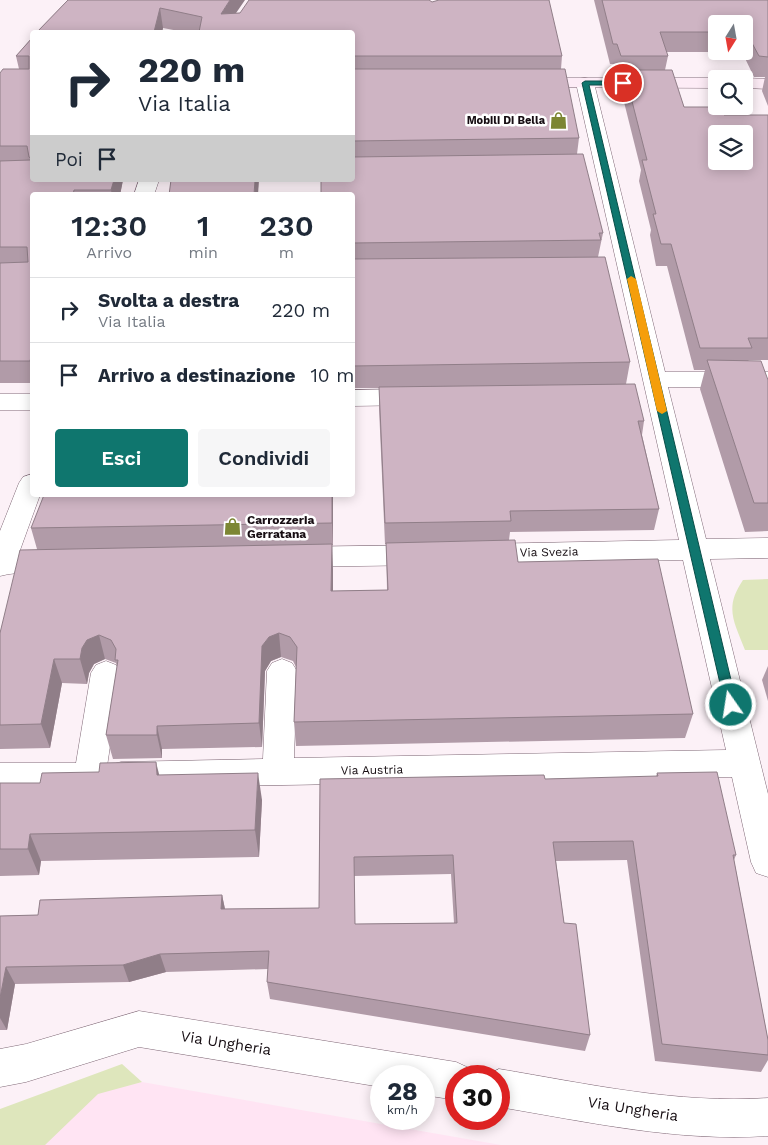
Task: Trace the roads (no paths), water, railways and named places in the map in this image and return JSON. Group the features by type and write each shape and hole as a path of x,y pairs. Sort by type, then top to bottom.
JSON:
{"street":[{"path":"517,83 708,83"},
{"path":"585,83 594,167 650,389 694,550 768,862"},
{"path":"753,84 768,84"},
{"path":"650,389 768,380"},
{"path":"355,398 441,397"},
{"path":"0,402 30,402"},
{"path":"30,488 0,564 80,561"},
{"name":"Via Svezia","path":"269,558 768,548"},
{"path":"278,772 282,670"},
{"path":"90,776 106,673"},
{"name":"Via Austria","path":"0,777 745,763"},
{"name":"Via Ungheria","path":"0,1068 26,1063 139,1029 445,1079"},
{"name":"Via Ungheria","path":"510,1090 676,1117 750,1119 768,1117"}],"place":[{"name":"Mobili Di Bella","path":"559,120"},
{"name":"Carrozzeria Gerratana","path":"233,527"}]}
